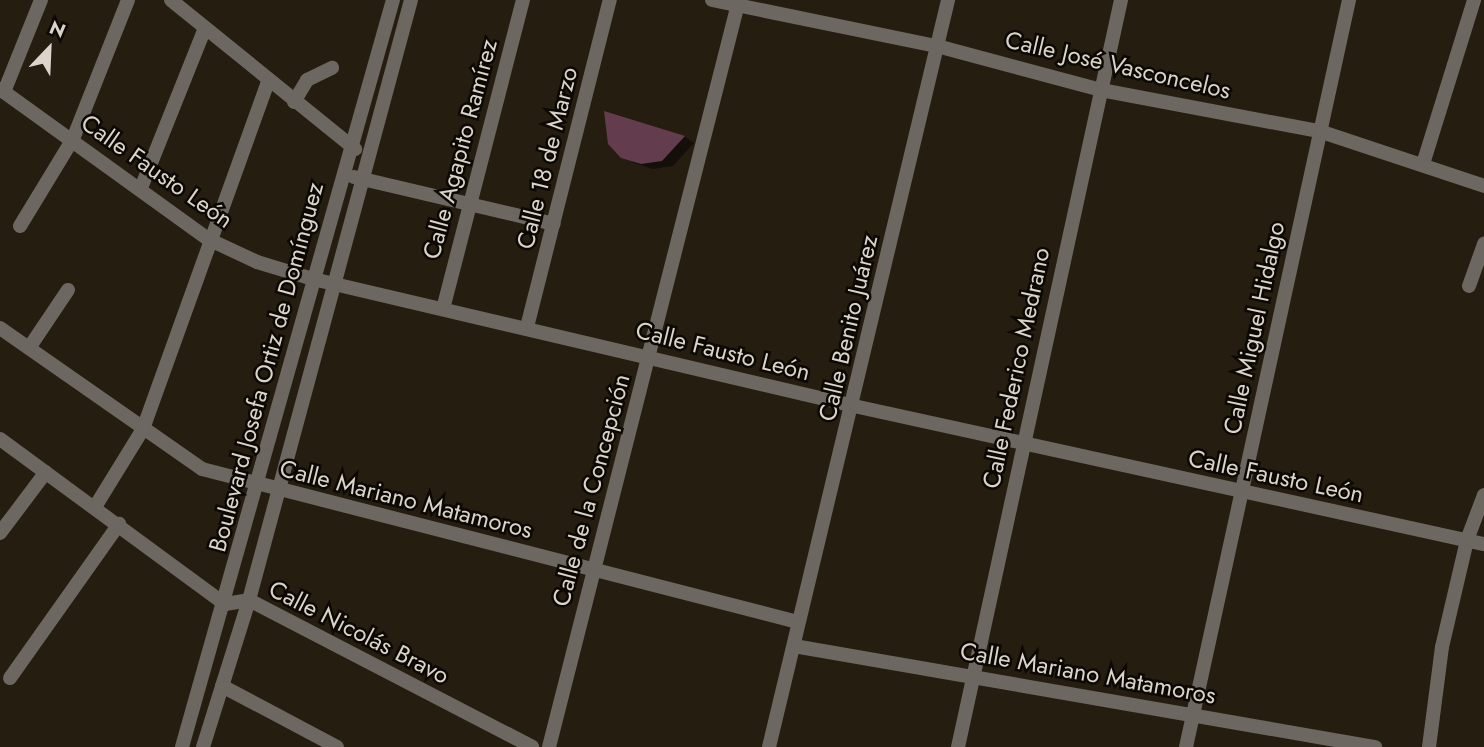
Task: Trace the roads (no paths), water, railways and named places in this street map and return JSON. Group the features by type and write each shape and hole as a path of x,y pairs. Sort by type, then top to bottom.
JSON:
{"street":[{"path":"2,90 41,0"},
{"path":"20,226 73,139 128,0"},
{"path":"172,0 349,148 367,152"},
{"name":"Boulevard Josefa Ortiz de Domínguez","path":"183,747 225,604 349,148 393,0"},
{"name":"Boulevard Josefa Ortiz de Domínguez","path":"203,747 249,600 275,489 411,0"},
{"name":"Calle Agapito Ramírez","path":"443,309 523,0"},
{"name":"Calle 18 de Marzo","path":"527,327 611,0"},
{"name":"Calle José Vasconcelos","path":"712,0 738,3 937,46 1101,90 1319,131 1484,186"},
{"name":"Calle Benito Juárez","path":"769,747 854,406 948,0"},
{"name":"Calle Federico Medrano","path":"958,747 975,676 1021,444 1121,0"},
{"name":"Calle Miguel Hidalgo","path":"1186,747 1349,0"},
{"path":"1423,164 1474,0"},
{"name":"Calle de la Concepción","path":"549,747 738,3"},
{"path":"141,188 205,28"},
{"path":"294,102 307,80 332,68"},
{"path":"95,507 143,429 208,239 268,81"},
{"name":"Calle Fausto León","path":"2,90 208,239 257,262 313,279 527,327 854,406 1484,544"},
{"path":"343,174 554,224"},
{"path":"1469,286 1484,244"},
{"path":"29,348 68,290"},
{"name":"Calle Mariano Matamoros","path":"0,328 202,469 255,486 594,568 798,622"},
{"path":"0,439 225,604"},
{"path":"0,533 46,472"},
{"path":"1429,747 1442,647 1467,540 1484,495"},
{"path":"10,677 119,524"},
{"name":"Calle Nicolás Bravo","path":"225,604 249,600 532,747"},
{"name":"Calle Mariano Matamoros","path":"794,646 1374,747"},
{"path":"222,686 337,747"}]}
